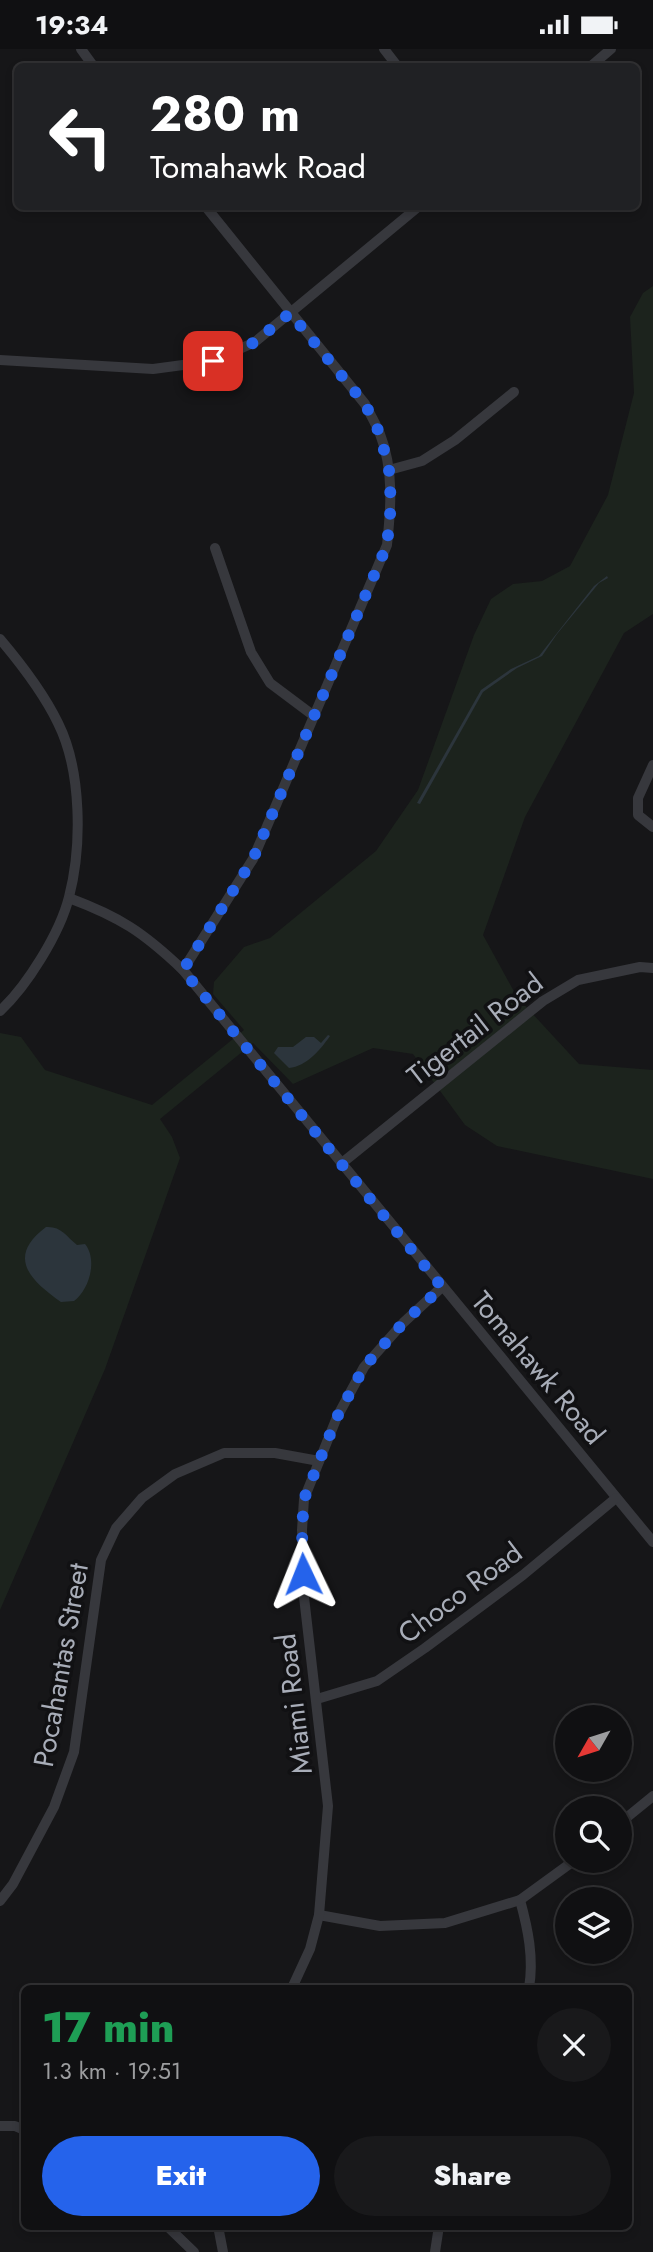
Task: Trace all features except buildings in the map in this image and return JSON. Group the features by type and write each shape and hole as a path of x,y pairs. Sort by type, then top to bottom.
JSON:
{"street":[{"path":"80,49 91,63"},
{"path":"595,63 611,49"},
{"path":"183,970 253,859 387,545 391,505 389,470 380,434 365,404 208,210"},
{"path":"0,360 153,369 213,361 255,342 414,210"},
{"path":"389,470 422,461 514,392"},
{"path":"215,548 251,652 270,683 314,716"},
{"path":"0,639 25,668 59,724 70,759 77,798 77,846 69,898 36,967 11,1001 0,1011"},
{"path":"653,765 638,798 638,815 653,827"},
{"name":"Tomahawk Road","path":"69,898 109,913 150,939 183,970 653,1542"},
{"name":"Tigertail Road","path":"342,1163 543,1001 578,980 640,967 653,968"},
{"name":"Miami Road","path":"293,1985 310,1949 319,1915 328,1806 304,1597 304,1499 337,1417 364,1367 403,1323 442,1287"},
{"name":"Pocahantas Street","path":"0,1901 13,1884 54,1807 74,1752 101,1560 116,1528 142,1497 174,1474 224,1453 275,1453 319,1461"},
{"name":"Choco Road","path":"317,1699 377,1681 523,1575 616,1498"},
{"path":"632,1813 653,1796"},
{"path":"319,1915 380,1926 445,1923 520,1900 557,1873"},
{"path":"520,1900 529,1939 529,1985"},
{"path":"0,2126 21,2129"},
{"path":"171,2230 194,2252"},
{"path":"219,2230 223,2252"},
{"path":"435,2252 438,2230"}],"shaded area":[{"path":"653,286 653,614 624,633 525,817 483,935 517,997 579,1064 653,1070 653,1179 497,1146 465,1125 413,1054 373,1048 293,1084 253,1043 160,1119 172,1137 180,1158 105,1369 0,1610 0,1033 21,1037 45,1070 152,1105 244,1030 213,994 214,982 244,947 270,938 376,851 418,790 474,635 491,599 513,584 542,581 570,566 608,495 634,393 630,317 643,293"},
{"path":"607,576 557,634 542,656 517,668 483,692 420,804 417,803 481,690 511,669 539,656 594,586"},
{"path":"330,1036 317,1052 296,1067 289,1068 274,1053 278,1047 293,1047 306,1037 314,1037 321,1043"},
{"path":"46,1227 60,1230 77,1245 85,1244 89,1251 90,1274 84,1290 74,1301 61,1302 32,1277 27,1267 27,1248"}],"route":[{"path":"213,361 255,342 290,313 365,404 380,434 389,470 391,505 387,545 352,631 253,859 183,970 442,1287 403,1323 364,1367 337,1417 304,1499 303,1574"}]}
